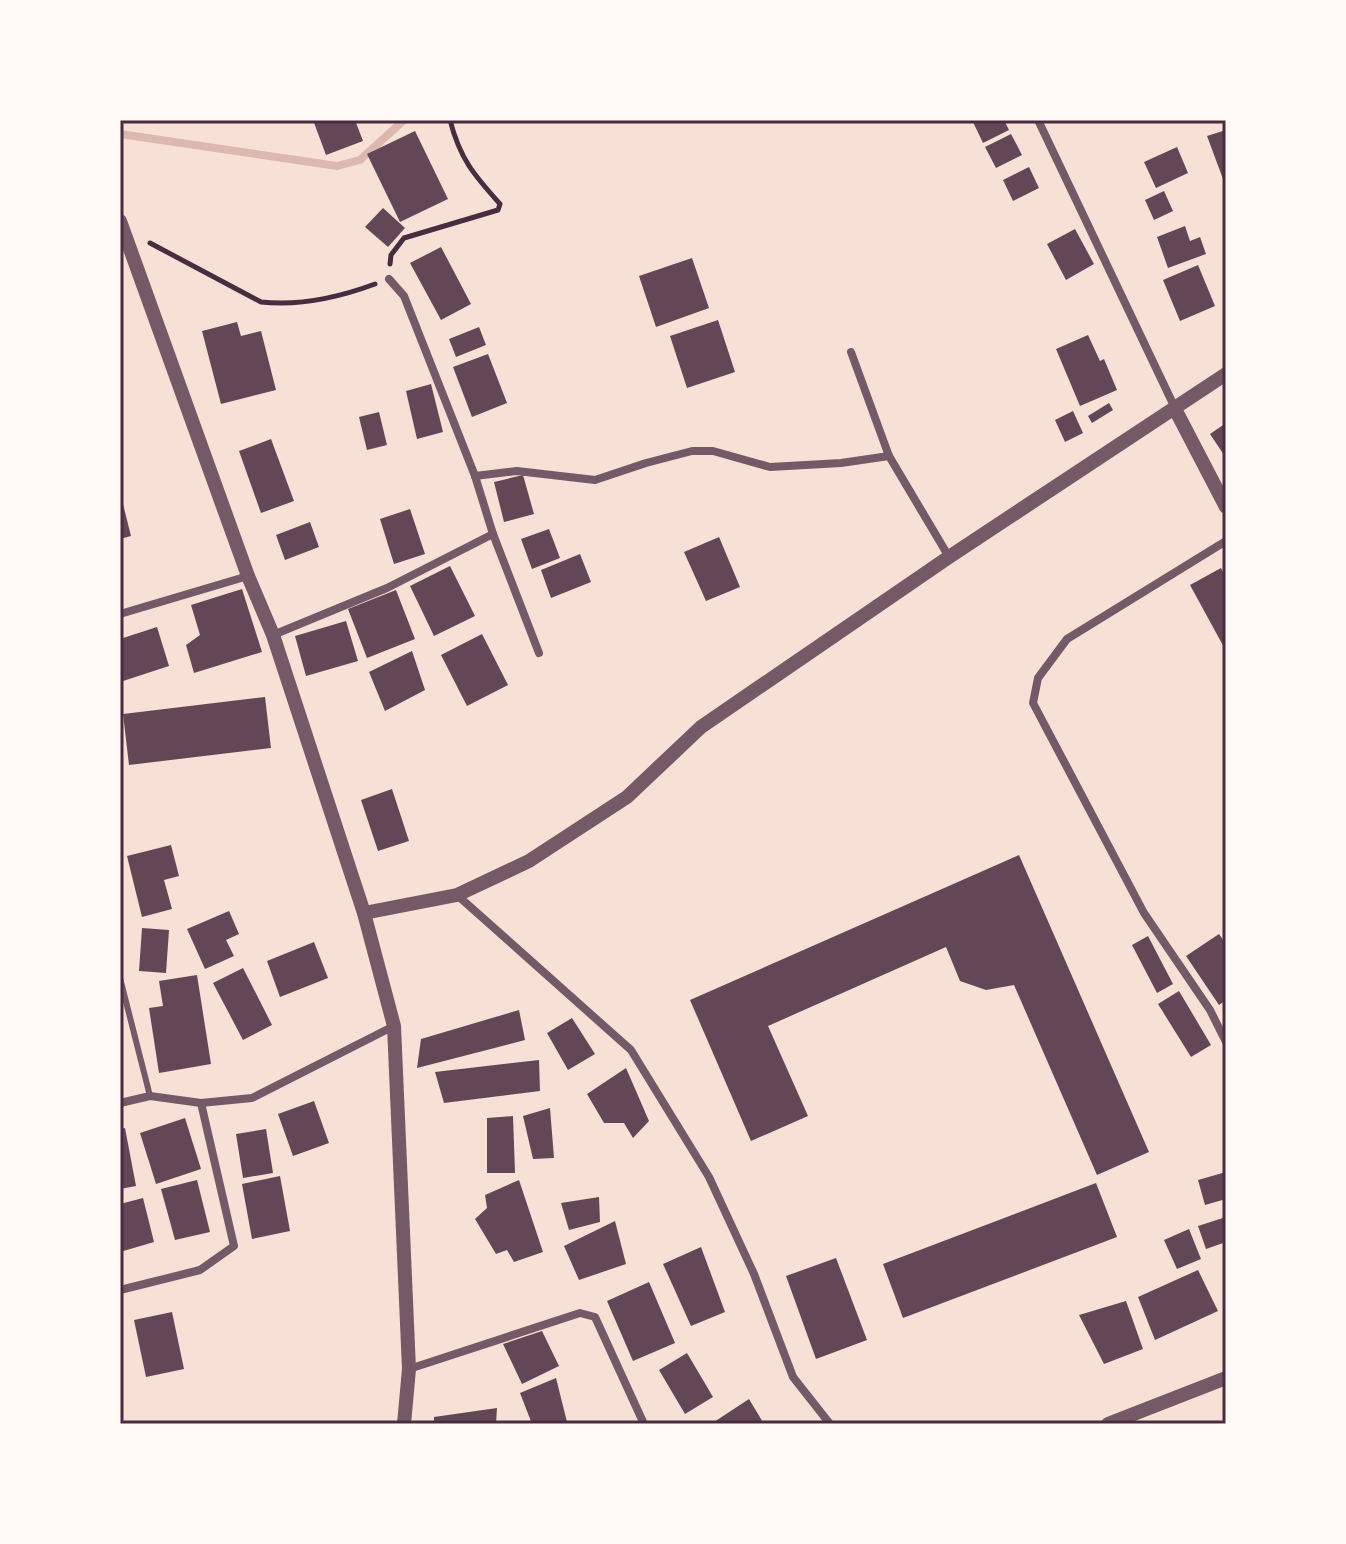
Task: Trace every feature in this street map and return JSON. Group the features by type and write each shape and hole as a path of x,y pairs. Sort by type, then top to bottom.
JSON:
{"street":[{"path":"1038,120 1175,409 1226,507"},
{"path":"121,225 248,576 273,635 364,913 394,1026 409,1369 404,1424"},
{"path":"389,279 404,296 475,476 493,534 539,653"},
{"path":"851,352 889,456 949,557"},
{"path":"364,913 457,895 529,861 627,797 701,727 949,557 1226,374"},
{"path":"475,476 517,471 595,480 692,451 713,451 770,467 841,463 889,456"},
{"path":"273,635 387,588 493,534"},
{"path":"1226,541 1067,639 1038,678 1033,703 1144,913 1210,1010 1226,1042"},
{"path":"120,614 248,576"},
{"path":"457,895 631,1050 709,1177 754,1274 793,1377 830,1424"},
{"path":"120,1103 150,1096 201,1103 252,1098 394,1026"},
{"path":"120,1290 200,1270 234,1246 201,1103"},
{"path":"409,1369 580,1313 595,1317 621,1380 644,1424"},
{"path":"1108,1424 1226,1378"}],"lane":[{"path":"120,978 150,1096"}],"path":[{"path":"121,225 261,302 277,303 348,294 389,279 391,255 404,238 498,210 500,204 475,176 457,149 450,120"}],"building":[{"path":"313,120 355,120 363,141 326,155"},
{"path":"1004,120 1009,130 983,143 973,122"},
{"path":"1226,130 1226,187 1207,136"},
{"path":"415,131 448,199 400,222 367,154"},
{"path":"1011,134 1022,155 996,168 985,147"},
{"path":"1177,147 1188,173 1156,188 1144,162"},
{"path":"1029,167 1039,188 1013,201 1003,180"},
{"path":"1164,191 1173,211 1154,220 1145,200"},
{"path":"383,208 405,228 388,247 365,227"},
{"path":"1185,226 1190,241 1200,237 1206,254 1168,268 1157,237"},
{"path":"1075,229 1094,264 1066,280 1047,244"},
{"path":"441,247 471,304 441,320 410,263"},
{"path":"692,258 709,308 656,327 639,276"},
{"path":"1198,265 1215,306 1180,321 1163,280"},
{"path":"718,320 735,372 687,388 670,336"},
{"path":"237,322 241,336 261,331 276,390 221,404 202,331"},
{"path":"479,327 486,345 456,357 449,339"},
{"path":"1088,335 1100,361 1104,359 1117,390 1080,406 1056,349"},
{"path":"488,354 507,403 472,417 453,367"},
{"path":"431,384 443,432 417,439 406,391"},
{"path":"1109,403 1113,410 1092,423 1088,416"},
{"path":"1073,411 1083,433 1065,442 1055,420"},
{"path":"379,412 387,445 367,450 359,417"},
{"path":"1226,423 1226,458 1210,434"},
{"path":"271,439 294,501 261,513 239,451"},
{"path":"523,475 534,514 504,522 494,482"},
{"path":"120,497 131,536 120,539"},
{"path":"410,509 425,554 394,564 380,519"},
{"path":"310,522 319,547 285,560 276,535"},
{"path":"549,529 560,558 532,569 521,539"},
{"path":"719,537 740,587 706,601 684,552"},
{"path":"580,554 591,582 551,598 541,570"},
{"path":"450,566 475,616 434,636 410,586"},
{"path":"1221,568 1226,578 1226,651 1190,585"},
{"path":"242,589 262,652 194,673 186,645 200,635 191,605"},
{"path":"396,590 415,639 367,658 348,609"},
{"path":"346,621 358,661 306,676 295,636"},
{"path":"157,627 169,666 120,682 120,639"},
{"path":"482,634 508,685 467,706 441,655"},
{"path":"412,651 425,690 385,711 369,672"},
{"path":"265,697 271,748 129,765 123,714"},
{"path":"392,789 409,841 378,851 361,800"},
{"path":"171,845 179,876 164,880 172,909 142,917 127,856"},
{"path":"1019,855 1149,1152 1097,1175 1014,985 986,990 960,981 946,947 768,1026 808,1116 751,1141 690,1000"},
{"path":"229,911 239,934 226,940 234,956 205,969 187,929"},
{"path":"142,928 169,930 166,973 139,971"},
{"path":"1219,934 1226,944 1226,1000 1219,1005 1186,956"},
{"path":"1148,936 1173,984 1157,993 1132,945"},
{"path":"314,942 328,978 280,997 267,961"},
{"path":"243,968 272,1025 243,1040 213,983"},
{"path":"197,975 211,1064 159,1073 149,1008 163,1006 159,981"},
{"path":"1179,991 1211,1045 1191,1057 1158,1004"},
{"path":"519,1010 525,1040 417,1068 421,1039"},
{"path":"572,1018 595,1054 568,1070 547,1033"},
{"path":"539,1060 540,1091 444,1103 435,1072"},
{"path":"626,1068 649,1121 633,1138 624,1123 604,1123 587,1094"},
{"path":"314,1101 329,1143 293,1156 278,1114"},
{"path":"550,1108 554,1158 533,1159 523,1116"},
{"path":"513,1116 515,1173 487,1173 487,1118"},
{"path":"185,1118 201,1169 156,1184 140,1133"},
{"path":"125,1128 136,1186 120,1189 120,1129"},
{"path":"266,1129 273,1173 243,1178 236,1134"},
{"path":"1226,1172 1226,1199 1205,1205 1198,1180"},
{"path":"280,1176 290,1231 252,1239 242,1184"},
{"path":"197,1180 210,1232 175,1240 161,1189"},
{"path":"519,1180 543,1252 514,1262 507,1250 496,1254 475,1219 487,1208 485,1195"},
{"path":"1096,1183 1117,1237 903,1318 883,1264"},
{"path":"599,1197 600,1222 569,1230 561,1203"},
{"path":"143,1198 154,1242 120,1252 120,1204"},
{"path":"1226,1217 1226,1242 1206,1249 1198,1226"},
{"path":"615,1221 626,1264 579,1280 564,1246"},
{"path":"1189,1229 1201,1259 1177,1269 1164,1240"},
{"path":"701,1247 725,1312 691,1326 663,1264"},
{"path":"836,1258 867,1340 816,1359 786,1276"},
{"path":"1198,1270 1218,1311 1155,1340 1138,1297"},
{"path":"649,1282 675,1343 633,1361 607,1301"},
{"path":"1126,1301 1143,1349 1104,1364 1079,1315"},
{"path":"172,1312 184,1369 146,1377 134,1320"},
{"path":"542,1331 559,1366 522,1384 503,1344"},
{"path":"687,1353 713,1397 685,1414 659,1370"},
{"path":"556,1378 567,1422 532,1424 520,1393"},
{"path":"749,1399 764,1424 711,1424"},
{"path":"497,1408 496,1424 434,1424 434,1417"}],"waterway":[{"path":"120,134 337,166 360,160 404,120"}]}
